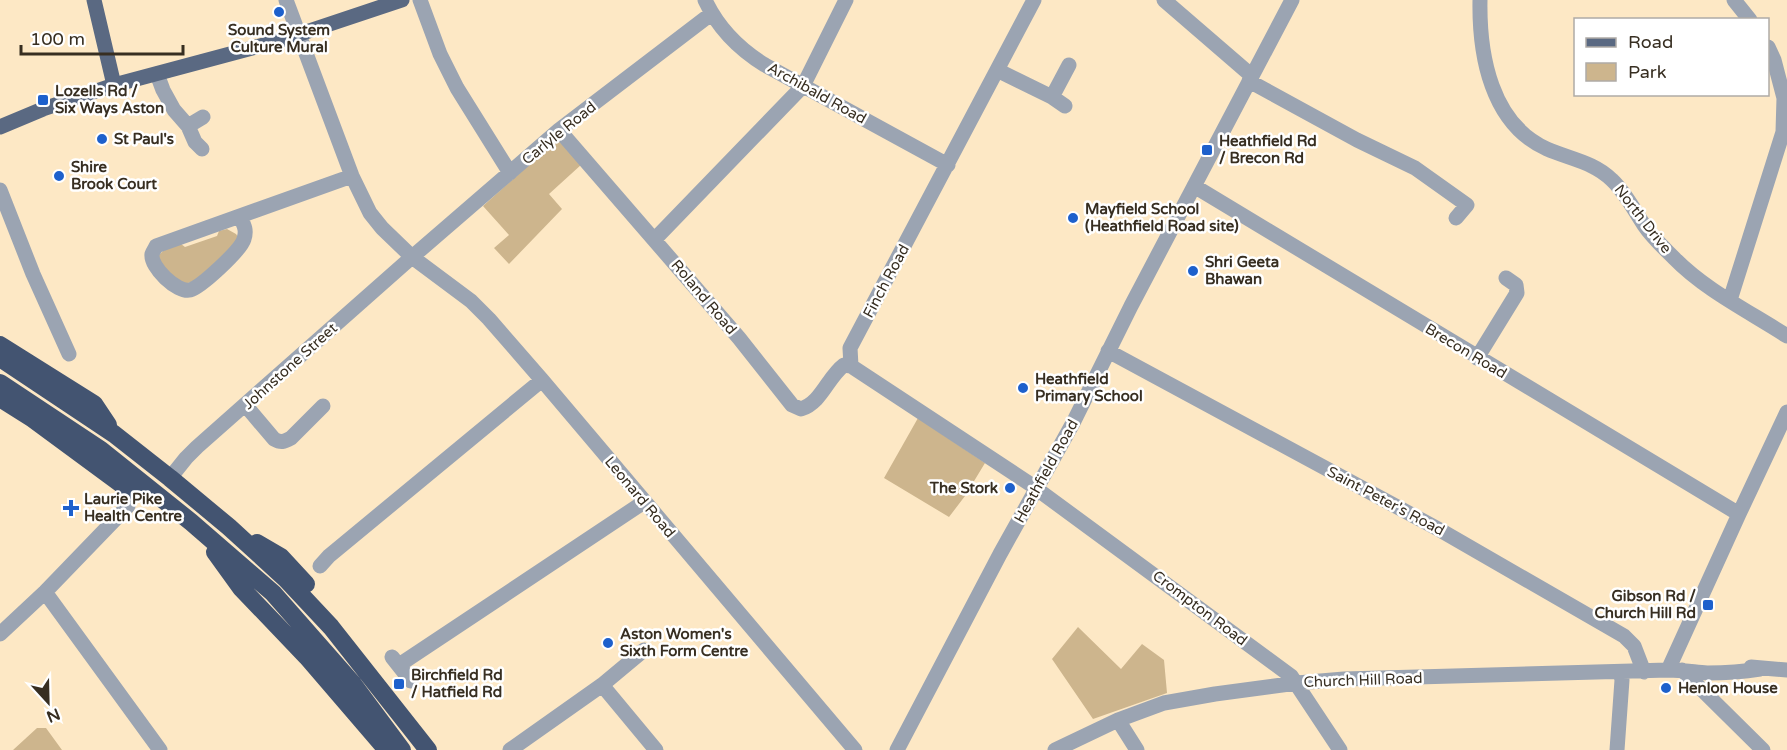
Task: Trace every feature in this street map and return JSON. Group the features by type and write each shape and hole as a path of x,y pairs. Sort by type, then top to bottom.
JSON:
{"highway":[{"path":"0,345 94,404 114,434"},
{"path":"0,358 114,434 229,527 286,579 331,627 428,750"},
{"path":"0,383 101,450 191,522 273,593 353,684 402,750"},
{"path":"0,398 33,419 128,489 166,502"},
{"path":"191,522 241,588 307,657 387,750"},
{"path":"229,527 281,556 343,623 439,750"}],"main road":[{"path":"94,0 114,85"},
{"path":"0,127 114,85 300,34 402,0"}],"street":[{"name":"Leonard Road","path":"286,0 352,176 370,213 412,257 471,301 542,380 855,750"},
{"path":"420,0 440,54 457,88 510,173"},
{"name":"Archibald Road","path":"705,0 711,15 747,53 948,165"},
{"path":"655,239 803,86 846,0"},
{"name":"Finch Road","path":"851,366 850,348 1034,0"},
{"path":"1164,0 1250,79 1358,140 1414,168 1467,205 1456,218"},
{"name":"Heathfield Road","path":"897,750 1073,423 1108,351 1292,0"},
{"name":"North Drive","path":"1480,0 1479,26 1485,64 1502,108 1512,123 1546,149 1588,163 1602,171 1614,182 1646,228 1676,260 1703,282 1787,336"},
{"path":"1734,0 1748,18"},
{"name":"Carlyle Road","path":"412,257 559,130 711,15"},
{"path":"1730,300 1783,132 1784,98 1774,60 1769,51"},
{"path":"1052,97 1069,65"},
{"path":"997,70 1052,97 1065,106"},
{"path":"157,74 174,110 188,126 195,142 202,149"},
{"path":"188,126 203,117"},
{"name":"Roland Road","path":"559,130 739,338 792,405 801,409 810,406 837,370 844,364 851,366"},
{"path":"1349,153 1358,140"},
{"path":"240,217 246,229 244,242 235,254 189,290 173,285 153,263 152,255 156,246 352,176"},
{"name":"Brecon Road","path":"1194,186 1739,514"},
{"path":"0,190 53,339 69,354"},
{"name":"Johnstone Street","path":"170,478 193,451 412,257"},
{"path":"1477,358 1517,293 1516,285 1506,278"},
{"name":"Saint Peter's Road","path":"1108,351 1440,531 1624,636 1634,646 1644,672"},
{"path":"851,366 1037,489"},
{"path":"320,566 329,556 542,380"},
{"path":"246,406 279,442 285,442 323,406"},
{"path":"1763,750 1675,670 1739,514 1787,412"},
{"name":"Crompton Road","path":"1037,489 1292,676 1340,750"},
{"path":"411,681 395,661 644,502"},
{"path":"0,634 128,506"},
{"path":"45,591 160,750"},
{"path":"510,750 602,685 644,651"},
{"name":"Church Hill Road","path":"1055,750 1118,720 1164,703 1297,683 1344,679 1644,672 1704,665 1741,665 1760,669 1787,670"},
{"path":"1617,750 1622,680 1620,672"},
{"path":"602,685 656,750"},
{"path":"1118,720 1137,750"}],"green space":[{"path":"560,137 582,164 549,194 562,209 509,264 494,248 509,235 483,206"},
{"path":"227,229 238,237 237,245 194,281 185,284 176,283 157,259 170,247 181,244 185,247 217,236 219,231"},
{"path":"918,418 985,463 949,517 884,478"},
{"path":"1078,627 1121,669 1142,644 1164,660 1167,693 1093,719 1052,659"},
{"path":"37,728 46,728 62,750 13,750"}],"place":[{"name":"Sound System Culture Mural","path":"279,12"},
{"name":"Lozells Rd / Six Ways Aston","path":"43,100"},
{"name":"St Paul's","path":"102,139"},
{"name":"Heathfield Rd / Brecon Rd","path":"1207,150"},
{"name":"Shire Brook Court","path":"59,176"},
{"name":"Mayfield School (Heathfield Road site)","path":"1073,218"},
{"name":"Shri Geeta Bhawan","path":"1193,271"},
{"name":"Heathfield Primary School","path":"1023,388"},
{"name":"The Stork","path":"1010,488"},
{"name":"Laurie Pike Health Centre","path":"71,508"},
{"name":"Gibson Rd / Church Hill Rd","path":"1708,605"},
{"name":"Aston Women's Sixth Form Centre","path":"608,643"},
{"name":"Birchfield Rd / Hatfield Rd","path":"399,684"},
{"name":"Henlon House","path":"1666,688"}]}
